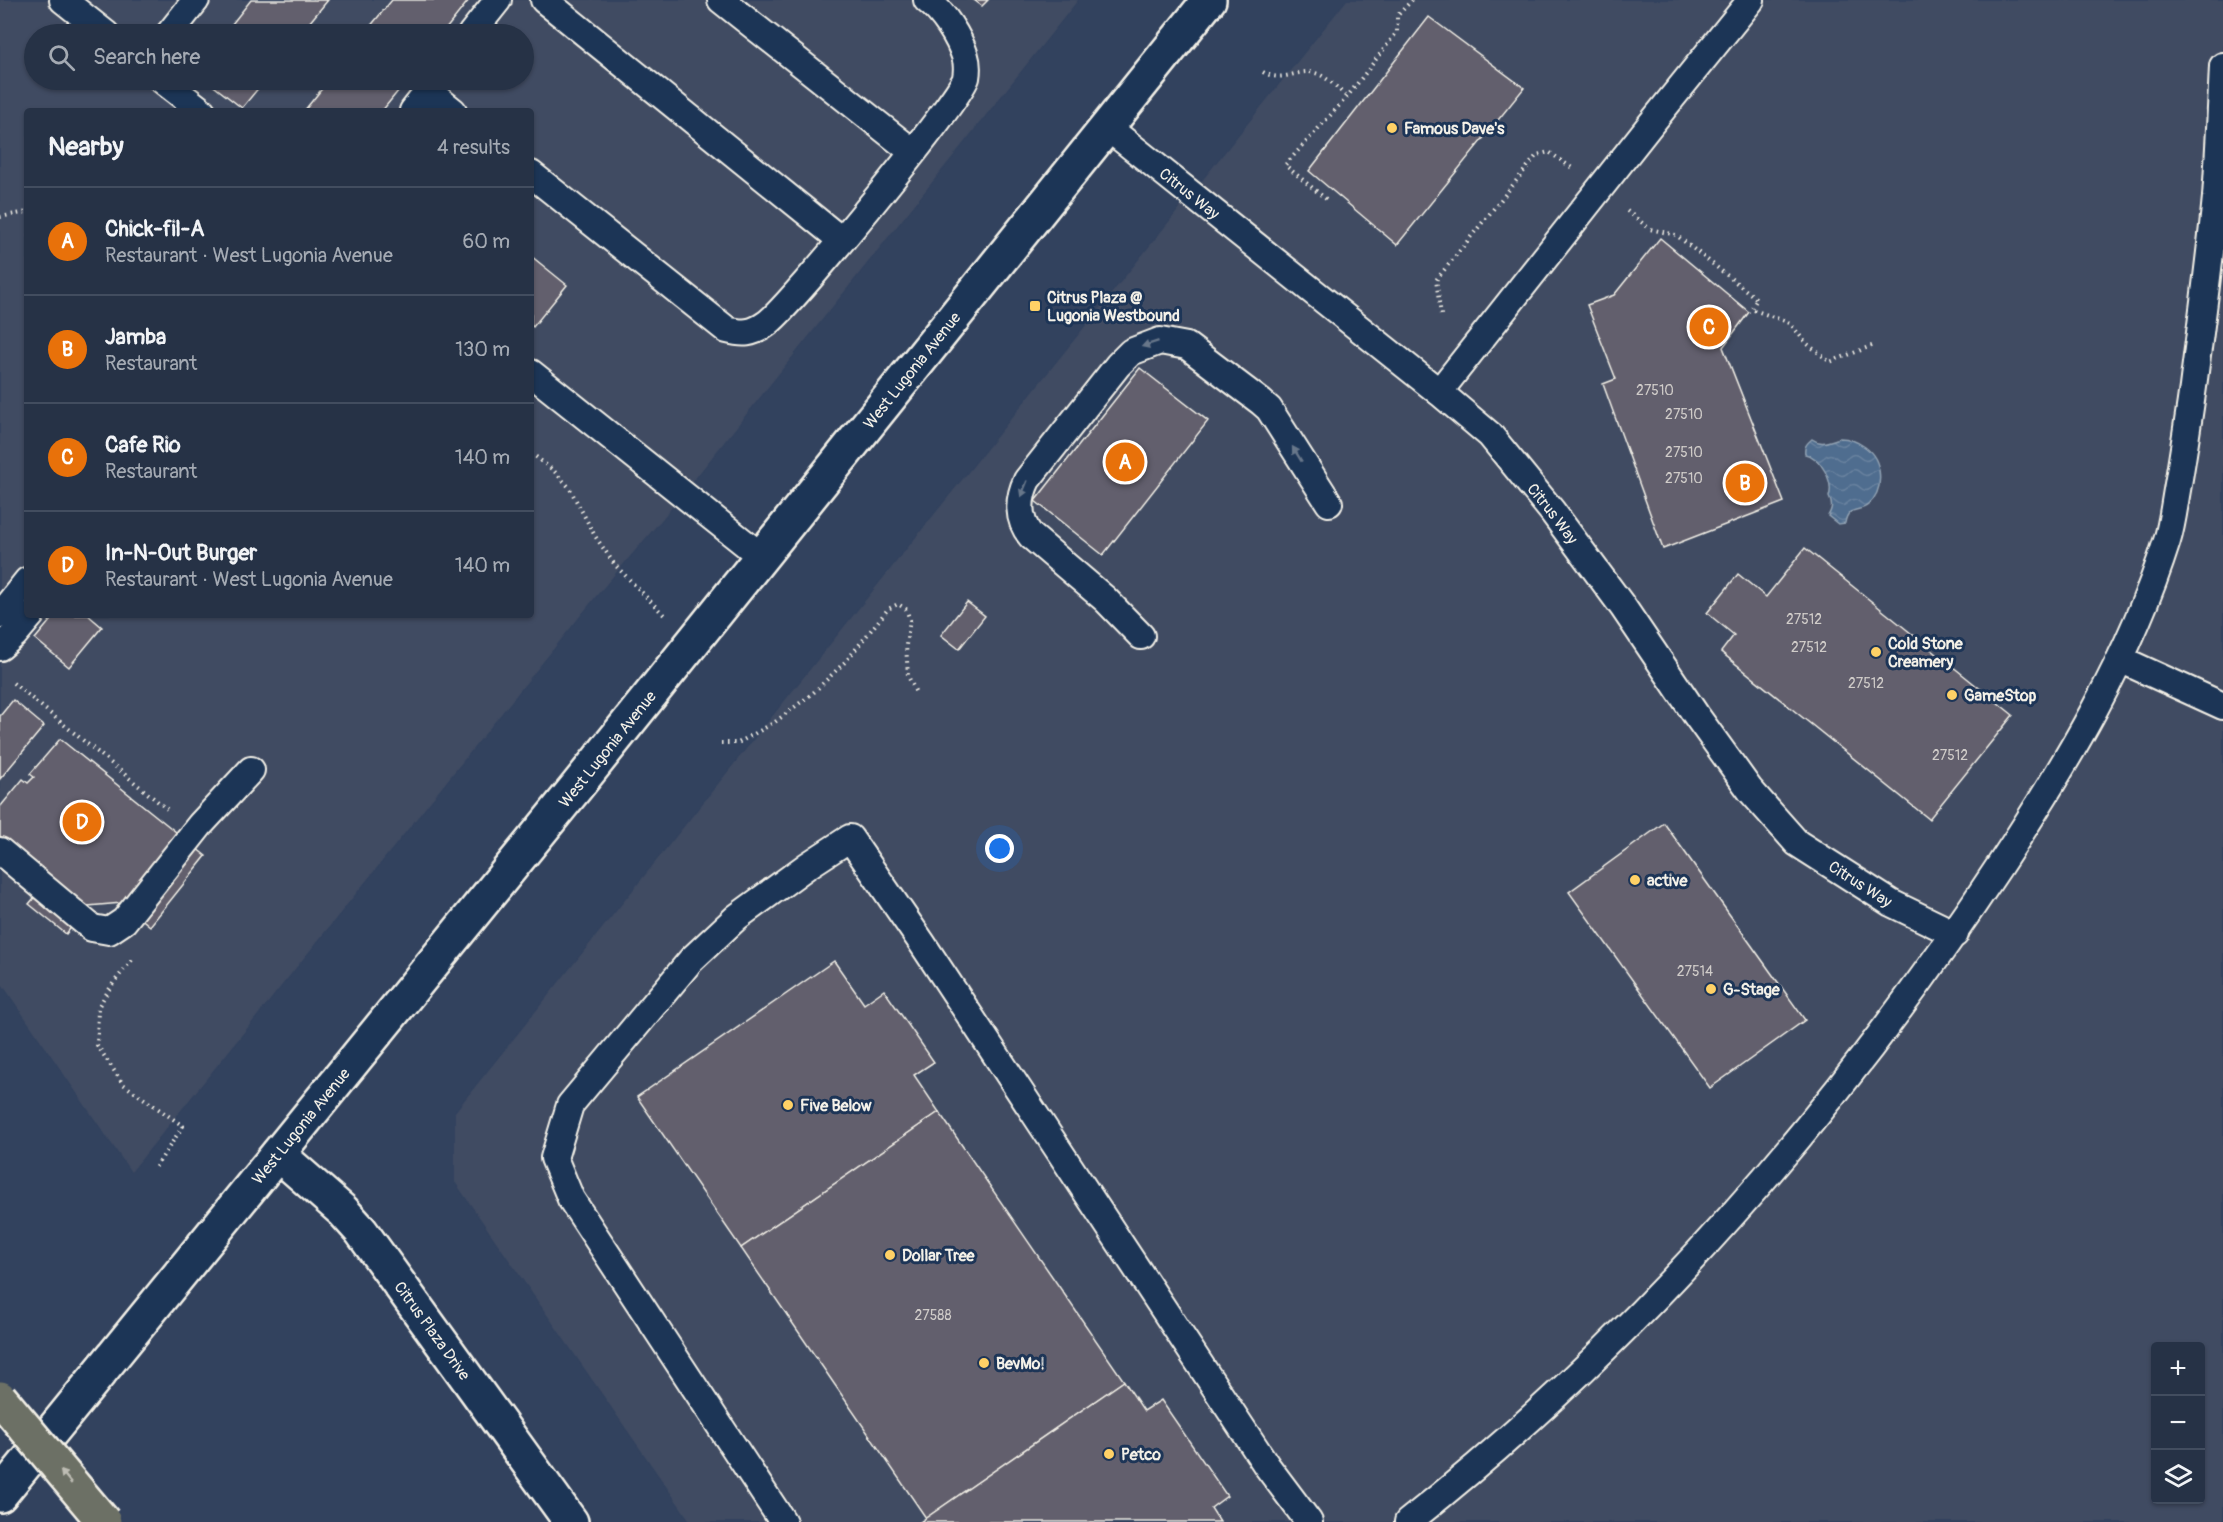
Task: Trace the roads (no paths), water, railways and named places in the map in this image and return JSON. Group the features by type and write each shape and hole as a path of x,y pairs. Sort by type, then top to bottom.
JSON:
{"highway":[{"path":"0,1398 104,1522"}],"main road":[{"name":"West Lugonia Avenue","path":"0,1495 693,643 1209,0"},
{"name":"Citrus Plaza Drive","path":"278,1154 343,1211 361,1231 571,1522"}],"lane":[{"path":"63,0 93,24"},
{"path":"177,24 196,0"},
{"path":"479,24 498,0"},
{"path":"544,0 841,240"},
{"path":"721,0 913,152"},
{"path":"534,176 728,330 744,334 767,324 841,240 949,107 966,81 966,57 955,34 927,0"},
{"path":"1439,392 1751,0"},
{"path":"1408,1522 1539,1411 1618,1334 1741,1206 1864,1056 1955,934 2037,809 2122,660 2147,602 2169,535 2186,442 2216,197 2223,66"},
{"path":"175,90 198,108"},
{"path":"415,108 429,90"},
{"path":"437,90 451,108"},
{"name":"Citrus Way","path":"1107,127 1490,435 1552,511 1623,607 1695,715 1750,790 1797,843 1891,903 1955,934"},
{"path":"1141,636 1105,599 1031,536 1026,530 1019,511 1020,495 1027,480 1118,365 1131,352 1160,341 1187,346 1261,402 1269,409 1329,503"},
{"path":"534,375 762,557"},
{"path":"0,615 24,585"},
{"path":"0,647 28,618"},
{"path":"2122,660 2223,706"},
{"path":"0,851 92,928 109,931 124,921 200,825 251,770"},
{"path":"783,1522 571,1199 554,1158 570,1105 691,960 737,917 850,838 1268,1466 1309,1522"}],"water":[{"path":"1840,438 1865,447 1875,459 1880,475 1877,491 1868,505 1854,510 1846,517 1845,523 1838,524 1828,516 1831,509 1830,484 1825,471 1805,452 1808,442 1812,439 1822,443"}],"place":[{"name":"Famous Dave's","path":"1392,128"},
{"name":"Citrus Plaza @ Lugonia Westbound","path":"1035,306"},
{"name":"Cafe Rio","path":"1709,327"},
{"name":"Chick-fil-A","path":"1125,462"},
{"name":"Jamba","path":"1745,483"},
{"name":"Cold Stone Creamery","path":"1876,652"},
{"name":"GameStop","path":"1952,695"},
{"name":"In-N-Out Burger","path":"82,822"},
{"name":"active","path":"1635,880"},
{"name":"G-Stage","path":"1711,989"},
{"name":"Five Below","path":"788,1105"},
{"name":"Dollar Tree","path":"890,1255"},
{"name":"BevMo!","path":"984,1363"},
{"name":"Petco","path":"1109,1454"}]}
